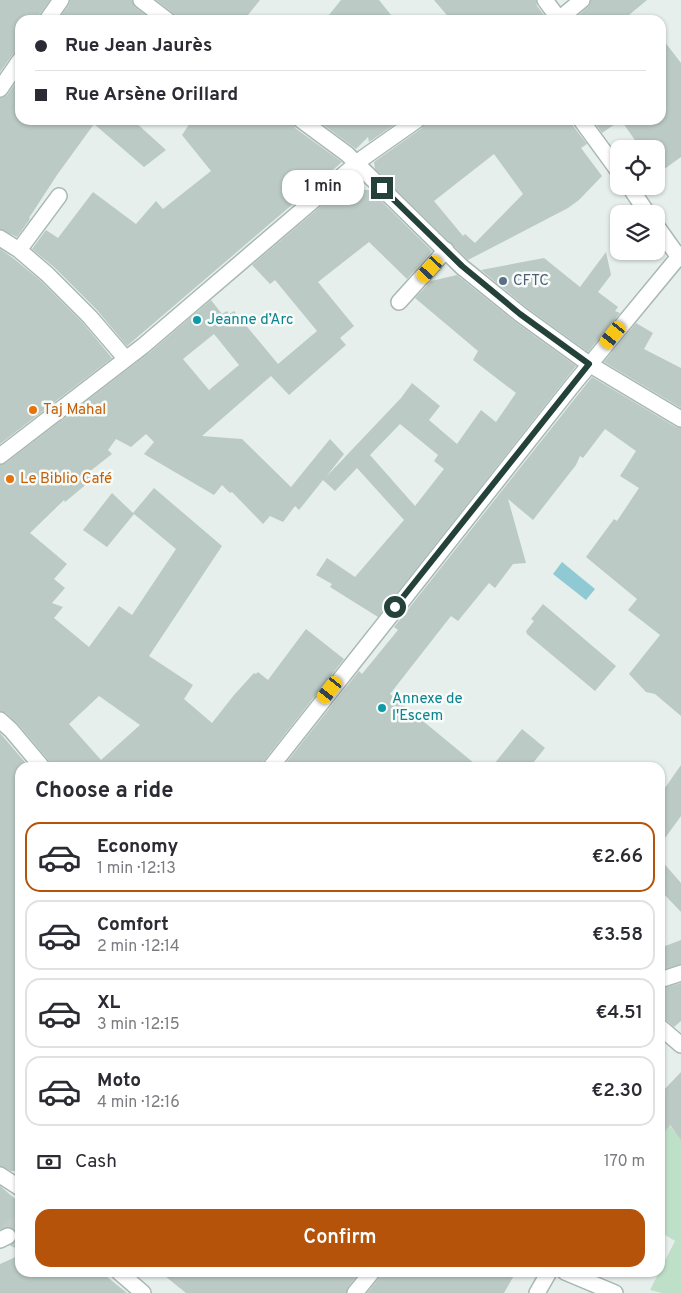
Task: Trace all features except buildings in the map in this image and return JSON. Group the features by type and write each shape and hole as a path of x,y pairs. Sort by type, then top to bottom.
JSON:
{"street":[{"path":"50,15 61,0"},
{"path":"141,0 160,15"},
{"path":"545,0 555,15"},
{"path":"563,15 582,0"},
{"path":"0,89 15,67"},
{"path":"308,125 347,154 352,168 462,266 520,314 589,364 681,419"},
{"path":"0,456 126,359 352,168 410,125"},
{"path":"585,125 610,160"},
{"path":"19,250 59,196"},
{"path":"275,762 589,364 680,255 665,236"},
{"path":"0,238 19,250 47,274 90,317 126,359"},
{"path":"399,302 446,250"},
{"path":"0,720 38,762"},
{"path":"665,978 681,973"},
{"path":"665,1031 681,1045"},
{"path":"0,1175 15,1185"},
{"path":"124,1277 143,1293"},
{"path":"355,1293 368,1277"},
{"path":"537,1293 546,1277"},
{"path":"577,1277 615,1293"}],"green space":[{"path":"669,1125 681,1139 681,1293 662,1293 650,1290 657,1277 665,1277 665,1261 675,1241 665,1235 665,1131"}],"water":[{"path":"562,562 595,589 586,600 553,574"}],"tunnel":[{"path":"15,1224 10,1227 8,1236 15,1240"}],"place":[{"name":"CFTC","path":"503,281"},
{"name":"Jeanne d’Arc","path":"197,320"},
{"name":"Taj Mahal","path":"33,410"},
{"name":"Le Biblio Café","path":"10,479"},
{"name":"Annexe de l'Escem","path":"382,708"}],"route":[{"path":"382,188 462,266 520,314 589,364 395,607"}]}
